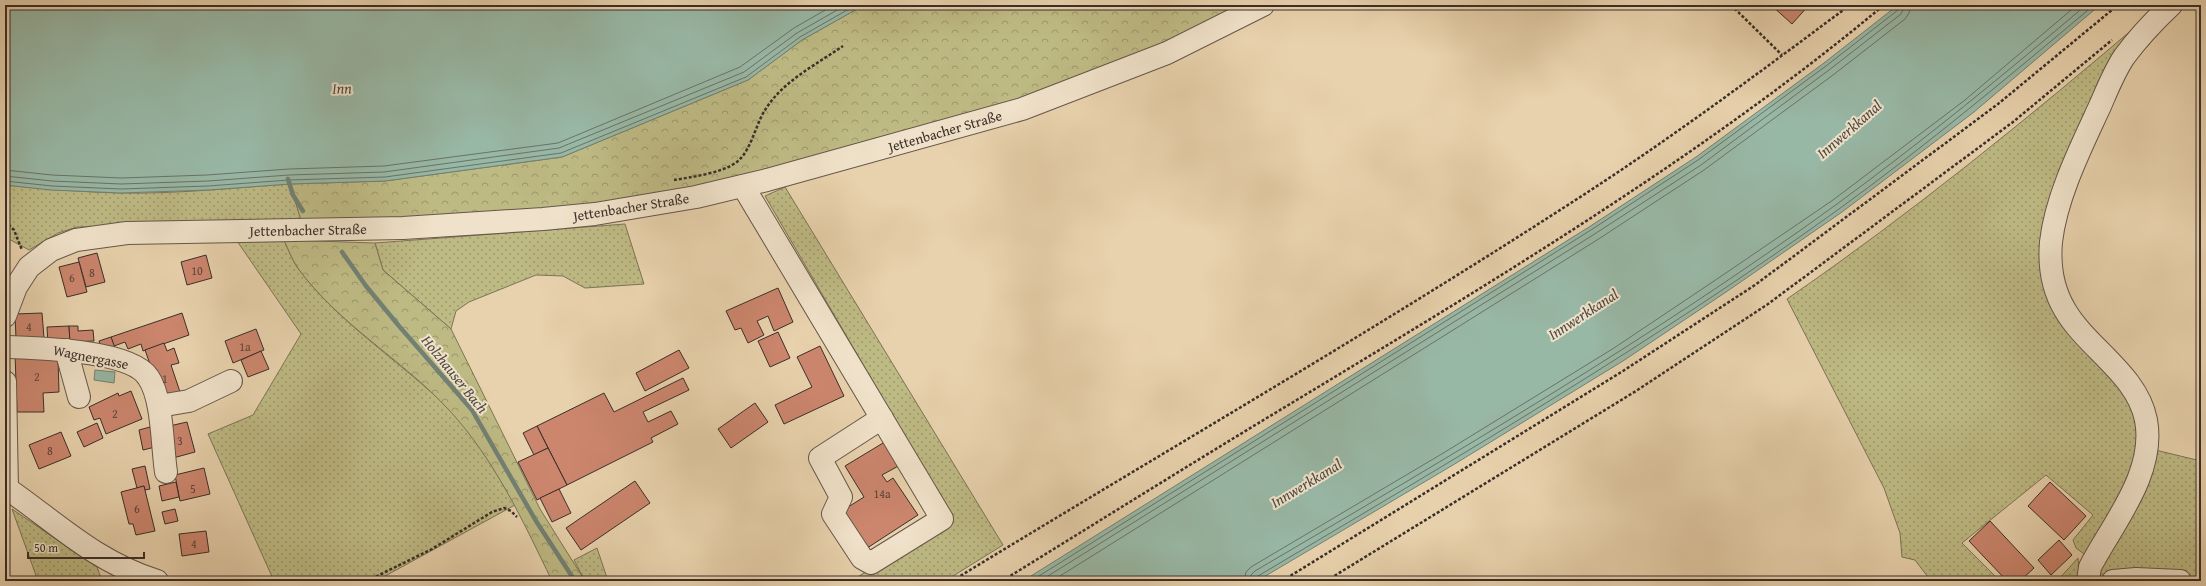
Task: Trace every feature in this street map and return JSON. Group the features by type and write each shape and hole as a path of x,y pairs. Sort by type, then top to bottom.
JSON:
{"street":[{"name":"Jettenbacher Straße","path":"5,316 16,287 29,267 45,253 57,246 102,235 403,228 527,220 595,214 669,201 743,186 1022,109 1167,53 1263,5"},
{"path":"2088,581 2090,567 2130,496 2142,465 2146,445 2146,420 2139,399 2125,379 2079,331 2064,309 2051,272 2051,242 2059,208 2075,164 2107,89 2123,59 2142,33 2171,5"},
{"path":"743,186 882,418 942,519 871,563 862,558 833,514 841,496 820,458 882,418"},
{"name":"Wagnergasse","path":"5,347 66,350 121,360 134,365 148,377 159,406 166,472"},
{"path":"66,350 79,397"},
{"path":"159,406 189,401 232,381"},
{"path":"5,382 6,488 93,553 115,573 157,581"},
{"path":"2113,581 2136,579 2180,581"}],"path":[{"path":"1731,5 1782,55"},
{"path":"952,581 1341,348 1570,204 1782,55 1850,5"},
{"path":"1002,581 1410,331 1618,198 1711,136 1846,37 1884,5"},
{"path":"1282,581 1624,371 1755,285 1998,104 2118,5"},
{"path":"1326,581 1636,391 1768,304 2013,122 2115,38"},
{"path":"669,201 670,181 724,168 738,161 749,143 766,107 790,81 843,46"},
{"path":"5,221 14,230 29,267"},
{"path":"367,581 432,549 492,512 504,508 511,511 517,517"}],"green space":[{"path":"864,5 1244,5 1159,47 1044,92 782,167 679,190 598,205 493,216 302,223 290,184 385,181 562,157 748,80 802,40"},
{"path":"2147,17 2125,50 2047,264 2136,404 2141,460 2088,557 2076,548 2073,540 2093,515 2046,475 1962,543 2000,581 1931,581 1915,560 1902,557 1900,533 1884,488 1787,299 1880,233 1970,163"},
{"path":"290,184 302,223 228,226 77,227 58,233 29,250 5,237 5,185 76,191 162,193"},
{"path":"785,187 1003,545 945,581 851,581 953,519 765,196"},
{"path":"625,224 644,284 585,288 563,276 536,275 469,302 456,311 451,329 383,270 375,243"},
{"path":"284,240 297,267 331,306 350,324 429,390 458,419 484,455 515,505 376,581 274,581 208,434 253,415 301,334 237,241"},
{"path":"284,240 375,243 383,270 451,329 540,509 585,581 552,581 507,492 480,449 465,429 431,392 332,307 297,267"},
{"path":"2151,449 2201,461 2201,578 2147,574 2099,578 2096,572"},
{"path":"12,509 97,567 102,581 38,581"},
{"path":"597,548 608,581 585,581 574,560"},
{"path":"2078,558 2080,581 2057,581"}],"water":[{"name":"Inn","path":"5,5 864,5 802,40 748,80 562,157 385,181 290,184 208,190 121,193 51,190 5,185"},
{"name":"Innwerkkanal","path":"1898,5 2100,5 1974,112 1842,212 1729,290 1623,361 1453,465 1257,581 1023,581 1589,227 1696,157 1824,63"},
{"path":"95,370 115,372 114,383 94,380"}],"building":[{"path":"1771,5 1809,5 1792,24"},
{"path":"97,253 105,282 86,287 78,258"},
{"path":"206,255 212,278 187,285 181,262"},
{"path":"79,262 87,292 67,297 59,267"},
{"path":"778,288 793,322 774,331 768,316 757,321 764,335 748,343 741,328 735,330 726,311"},
{"path":"42,313 44,338 16,339 15,314"},
{"path":"182,313 189,335 143,351 141,344 128,349 125,342 114,346 111,337"},
{"path":"69,326 70,342 48,344 47,327"},
{"path":"69,326 78,326 78,331 93,330 94,341 70,342"},
{"path":"256,329 264,350 233,363 225,341"},
{"path":"778,332 790,358 770,367 758,341"},
{"path":"111,337 115,348 103,352 99,341"},
{"path":"164,343 167,351 174,348 179,363 171,365 180,392 162,398 145,350"},
{"path":"820,346 844,396 784,424 775,405 812,387 797,357"},
{"path":"679,350 689,368 645,391 636,373"},
{"path":"261,351 269,369 248,377 241,360"},
{"path":"15,353 58,359 59,392 43,393 44,412 17,412"},
{"path":"683,378 689,390 643,412 648,422 671,411 678,424 651,438 653,442 567,485 537,426 604,393 614,412"},
{"path":"131,391 142,419 106,434 100,418 94,420 89,407 118,393 119,396"},
{"path":"755,403 768,422 731,448 718,429"},
{"path":"187,422 195,452 173,458 165,427"},
{"path":"97,423 103,438 84,447 77,432"},
{"path":"537,426 548,448 534,455 523,433"},
{"path":"150,427 155,447 143,450 139,430"},
{"path":"61,432 71,456 39,469 29,445"},
{"path":"888,440 902,464 882,475 887,482 893,478 918,515 861,552 837,514 864,497 845,466"},
{"path":"548,448 567,485 537,500 518,462"},
{"path":"145,466 150,489 145,490 144,486 137,488 132,469"},
{"path":"204,468 210,494 180,501 175,475"},
{"path":"635,481 650,503 581,550 566,528"},
{"path":"176,482 179,497 162,501 159,486"},
{"path":"2050,482 2086,516 2064,540 2028,506"},
{"path":"144,486 155,531 136,535 133,524 129,524 121,492"},
{"path":"559,489 571,513 552,522 540,498"},
{"path":"175,509 178,521 165,524 162,512"},
{"path":"1990,521 2034,568 2020,581 2007,581 1969,541"},
{"path":"206,531 209,552 182,556 179,534"},
{"path":"2059,540 2072,555 2051,575 2038,560"}],"waterway":[{"name":"Holzhauser Bach","path":"288,179 293,195 303,211"},
{"name":"Holzhauser Bach","path":"342,252 366,286 472,410 536,521 575,581"}]}
